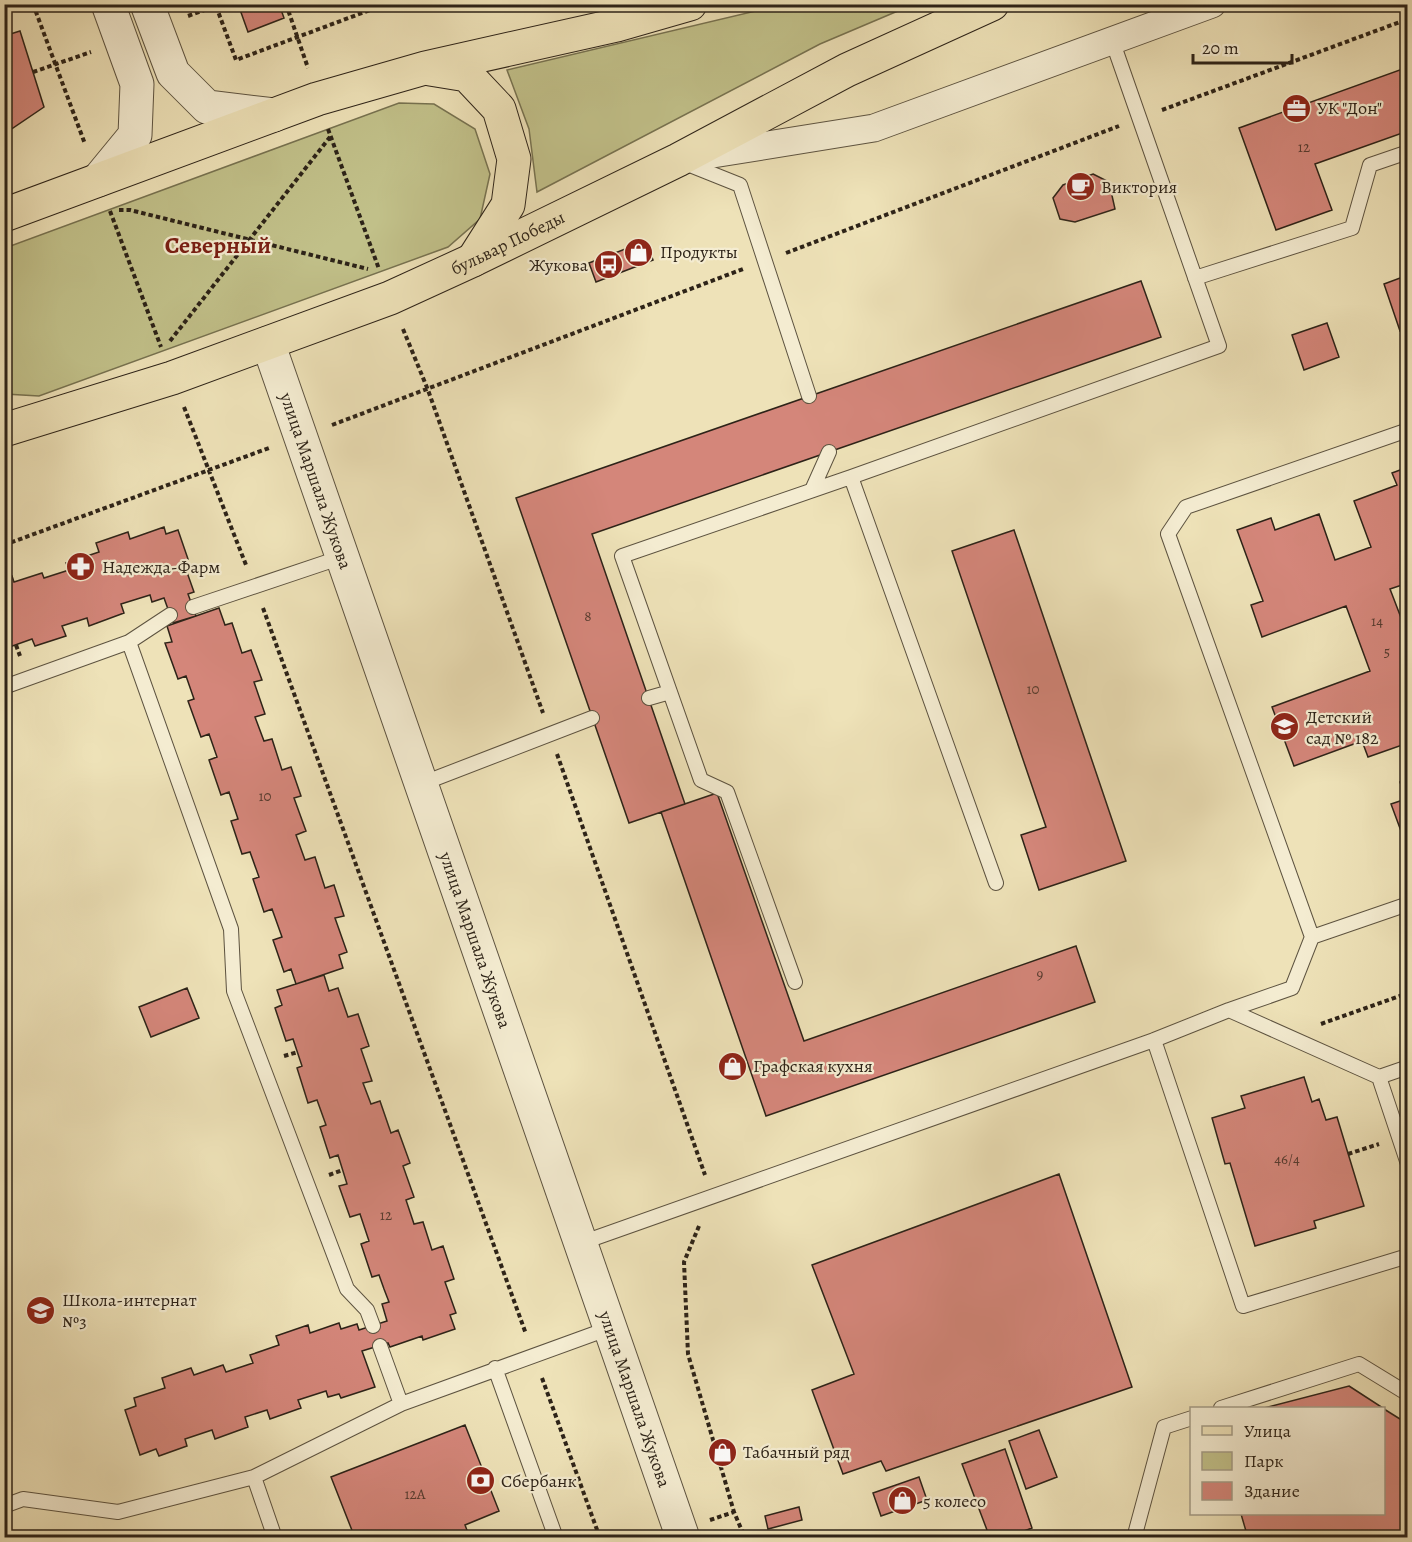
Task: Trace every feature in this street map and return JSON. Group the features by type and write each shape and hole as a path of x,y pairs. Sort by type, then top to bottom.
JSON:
{"main road":[{"path":"4,215 317,99 425,69 617,25 690,4"},
{"name":"бульвар Победы","path":"11,425 172,378 390,298 678,160 847,70 992,4"},
{"path":"425,69 467,75 499,109 514,159 508,205 473,260"}],"street":[{"path":"98,180 135,135 137,84 108,4"},
{"path":"617,25 646,4"},
{"path":"678,160 874,128 1212,4"},
{"path":"152,16 173,73 207,107 273,115"},
{"name":"улица Маршала Жукова","path":"268,343 683,1538"}],"lane":[{"path":"795,982 727,792 701,780 622,556 1219,346 1112,40"},
{"path":"1195,278 1352,228 1370,165 1407,152"},
{"path":"678,160 740,185 809,396"},
{"path":"581,1243 1154,1041 1229,1010 1292,988 1312,937 1168,534 1186,507 1407,430"},
{"path":"812,490 829,452"},
{"path":"851,477 996,883"},
{"path":"193,608 342,557"},
{"path":"4,687 129,642 170,615"},
{"path":"129,642 231,929 234,991 348,1289 367,1310 373,1326"},
{"path":"649,698 670,692"},
{"path":"421,784 592,718"},
{"path":"1312,937 1407,904"},
{"path":"1229,1010 1379,1077 1407,1067"},
{"path":"1154,1041 1243,1306 1407,1257"},
{"path":"1379,1077 1407,1164"},
{"path":"4,1506 23,1499 118,1512 254,1477 401,1404 610,1328"},
{"path":"380,1346 401,1404"},
{"path":"1224,1407 1359,1364 1407,1394"},
{"path":"495,1368 556,1538"},
{"path":"1134,1538 1164,1427 1190,1418"},
{"path":"254,1477 275,1538"}],"path":[{"path":"33,4 98,180"},
{"path":"152,16 216,6 236,60 386,4"},
{"path":"4,545 428,390 1140,118 1407,19"},
{"path":"33,72 121,41"},
{"path":"330,136 250,240 162,351 109,210 130,210 250,240 381,272"},
{"path":"172,378 255,586 600,1538"},
{"path":"1287,1036 1407,993"},
{"path":"1348,1154 1399,1138"}],"green space":[{"path":"785,4 912,5 820,44 537,192 529,129 507,70"},
{"path":"399,103 434,104 475,129 490,174 480,219 448,247 39,396 5,394 5,248"}],"building":[{"path":"238,4 279,4 284,18 248,32"},
{"path":"20,31 44,107 4,134 4,94 7,92 4,85 4,36"},
{"path":"1408,67 1408,131 1315,164 1332,210 1276,230 1239,128"},
{"path":"1093,174 1109,182 1115,209 1075,222 1060,219 1053,198 1063,185"},
{"path":"646,241 653,260 596,282 589,263"},
{"path":"1408,275 1408,328 1400,331 1384,284"},
{"path":"1141,281 1161,337 592,534 685,804 629,823 516,498"},
{"path":"1327,323 1339,357 1304,370 1292,335"},
{"path":"1408,467 1408,583 1390,589 1408,636 1408,743 1368,757 1362,741 1294,766 1272,707 1370,671 1346,606 1262,637 1251,605 1263,601 1237,530 1271,518 1275,530 1319,514 1335,560 1371,547 1354,501 1397,485 1392,473"},
{"path":"164,527 166,534 178,530 188,559 183,561 194,592 188,594 196,616 173,623 164,598 152,602 150,595 121,604 124,613 89,626 87,618 62,626 66,636 35,646 32,639 4,649 4,579 12,576 14,582 42,573 44,578 69,570 66,563 99,552 96,543 128,532 130,539"},
{"path":"1014,530 1126,861 1039,890 1021,835 1046,827 952,551"},
{"path":"219,608 225,625 232,623 242,653 251,650 262,680 254,682 265,714 255,717 264,741 272,739 282,770 291,767 301,796 294,798 306,831 296,835 305,860 315,857 325,888 334,885 344,916 335,918 347,952 339,955 343,968 296,984 291,969 284,972 273,940 282,937 272,909 264,912 253,879 259,877 250,852 242,854 231,821 238,819 229,792 221,795 209,760 217,757 209,734 201,737 188,701 194,699 186,676 178,679 165,643 172,642 167,626"},
{"path":"1408,780 1408,850 1391,804 1406,799 1400,782"},
{"path":"717,793 804,1041 1076,946 1095,1002 766,1116 661,812"},
{"path":"324,975 329,991 338,988 348,1017 358,1014 369,1046 361,1049 372,1081 363,1083 371,1104 380,1101 391,1133 398,1130 410,1163 403,1166 414,1197 406,1200 414,1224 423,1222 432,1250 443,1246 454,1279 445,1282 456,1313 450,1315 455,1329 423,1340 422,1336 390,1347 388,1343 362,1351 375,1387 341,1398 339,1394 328,1397 326,1391 298,1400 301,1408 270,1419 267,1410 245,1417 248,1427 215,1439 212,1430 185,1439 187,1446 159,1456 156,1449 140,1455 125,1410 136,1406 134,1398 165,1388 162,1378 191,1368 194,1375 223,1365 226,1372 253,1363 250,1355 279,1345 276,1336 308,1325 310,1333 339,1323 341,1329 357,1324 359,1330 387,1321 382,1304 389,1302 379,1275 372,1277 361,1244 369,1241 360,1214 350,1217 339,1186 347,1184 338,1155 330,1158 320,1127 326,1125 317,1100 308,1103 297,1068 302,1066 293,1039 286,1041 275,1008 282,1005 277,990"},
{"path":"187,988 199,1018 151,1037 139,1007"},
{"path":"1304,1077 1312,1102 1319,1099 1326,1120 1337,1117 1364,1206 1314,1221 1316,1228 1255,1246 1230,1163 1225,1164 1212,1118 1245,1108 1241,1096"},
{"path":"1059,1174 1132,1387 886,1471 881,1461 843,1474 812,1390 854,1374 812,1265"},
{"path":"1349,1386 1381,1407 1268,1407"},
{"path":"1385,1410 1408,1424 1408,1538 1248,1538 1241,1515 1385,1515"},
{"path":"465,1425 499,1511 465,1525 470,1538 355,1538 331,1477"},
{"path":"1039,1430 1057,1477 1026,1489 1009,1441"},
{"path":"1005,1449 1032,1528 1005,1538 990,1538 962,1464"},
{"path":"919,1477 927,1500 881,1516 873,1493"},
{"path":"799,1507 802,1520 768,1529 765,1516"}],"place":[{"name":"УК \"Дон\"","path":"1296,108"},
{"name":"Виктория","path":"1080,187"},
{"name":"Продукты","path":"639,252"},
{"name":"Жукова","path":"609,265"},
{"name":"Надежда-Фарм","path":"81,567"},
{"name":"Детский сад № 182","path":"1285,727"},
{"name":"Графская кухня","path":"732,1066"},
{"name":"Школа-интернат №3","path":"41,1310"},
{"name":"Табачный ряд","path":"722,1452"},
{"name":"Сбербанк","path":"480,1481"},
{"name":"5 колесо","path":"902,1501"}],"district":[{"name":"Северный","path":"218,245"}]}
